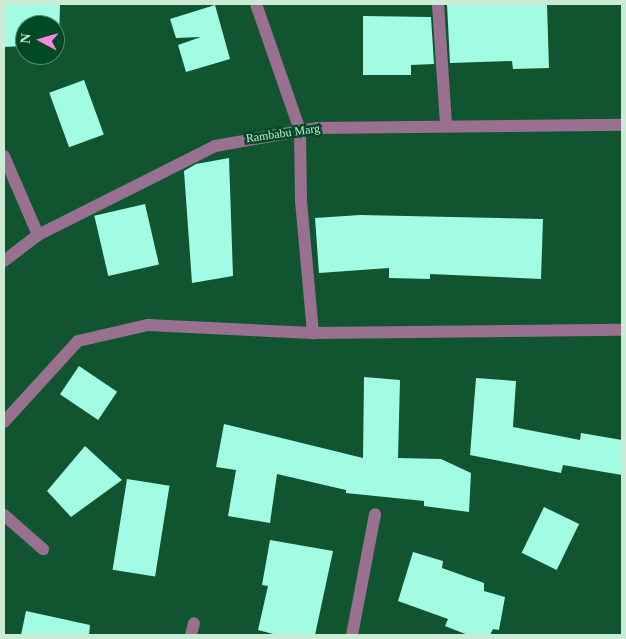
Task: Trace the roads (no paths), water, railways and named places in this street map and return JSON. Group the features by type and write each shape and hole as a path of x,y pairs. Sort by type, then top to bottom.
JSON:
{"street":[{"path":"256,4 300,130 301,201 313,332"},
{"path":"438,4 446,126"},
{"name":"Rambabu Marg","path":"4,261 38,235 215,146 300,130 446,126 622,125"},
{"path":"4,156 38,235"},
{"path":"4,422 78,342 148,326 313,332 622,330"},
{"path":"352,635 376,514"},
{"path":"4,515 43,549"}]}
